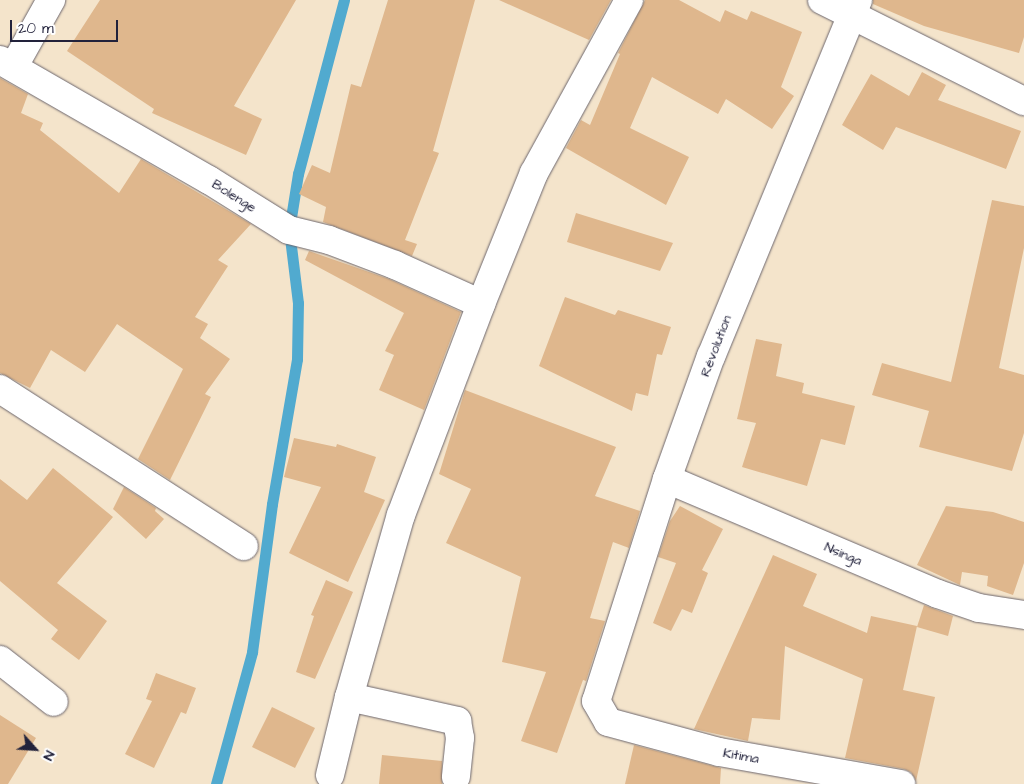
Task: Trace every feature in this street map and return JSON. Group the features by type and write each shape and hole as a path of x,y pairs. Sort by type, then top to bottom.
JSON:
{"street":[{"path":"7,63 51,0"},
{"path":"330,775 349,697 400,515 481,304 534,173 629,0"},
{"path":"822,0 855,7 1024,101"},
{"name":"Révolution","path":"596,701 667,479 748,264 855,7"},
{"name":"Bolenge","path":"7,63 289,230 329,240 395,265 481,304"},
{"path":"0,389 244,546"},
{"name":"Nsinga","path":"667,479 938,594 979,608 1024,615"},
{"path":"0,660 54,702"},
{"path":"349,697 457,721 460,738 456,778"},
{"name":"Kitima","path":"596,701 608,722 719,752 901,784"}],"building":[{"path":"100,0 296,0 234,106 262,119 246,155 152,113 154,109 67,51"},
{"path":"388,0 475,0 433,151 439,153 405,240 417,244 412,256 323,222 326,207 299,194 312,165 330,173 351,84 361,87"},
{"path":"499,0 611,0 589,40"},
{"path":"645,0 679,0 720,22 725,10 747,20 751,11 802,32 781,87 794,96 772,129 726,99 718,114 652,77 630,128 689,157 666,205 566,148 581,120 590,125 620,54 618,53"},
{"path":"873,0 1024,0 1024,37 1019,53 924,26 873,4"},
{"path":"922,72 946,85 938,100 1021,131 1006,169 896,127 883,150 842,125 871,74 909,96"},
{"path":"0,78 28,94 21,113 43,123 40,130 119,193 141,159 251,224 218,260 228,266 195,317 208,324 200,338 230,359 205,394 211,397 170,480 138,459 183,369 117,324 85,372 51,350 30,388 0,373"},
{"path":"992,200 1024,206 1024,248 999,368 1024,375 1024,433 1012,471 919,447 929,411 872,395 882,363 951,382"},
{"path":"576,213 673,243 660,271 567,242"},
{"path":"309,251 389,279 461,312 424,410 379,390 394,355 385,351 404,313 305,260"},
{"path":"565,297 615,315 618,310 671,327 662,355 657,354 648,396 636,393 632,411 539,366"},
{"path":"756,339 782,344 776,376 804,383 802,393 855,406 845,445 821,439 807,486 742,467 756,423 737,419"},
{"path":"465,390 616,447 595,496 640,511 629,548 613,542 590,618 605,621 586,681 583,680 557,753 521,741 546,672 502,662 521,577 446,543 471,489 439,474"},
{"path":"294,438 336,447 337,444 376,457 364,492 385,500 348,582 289,553 321,487 284,477"},
{"path":"53,468 113,517 57,583 107,621 79,660 51,639 58,630 0,581 0,479 27,500"},
{"path":"124,487 156,508 155,511 164,519 146,539 113,509"},
{"path":"680,506 723,529 702,570 708,573 692,613 682,609 671,631 653,623 676,563 658,557 670,521"},
{"path":"946,506 993,512 1024,522 1024,563 1013,595 987,586 988,576 962,572 960,585 917,565"},
{"path":"773,555 817,574 803,606 867,633 871,616 917,626 903,690 935,697 916,781 911,772 904,769 845,758 863,679 785,646 780,720 752,718 748,741 694,729"},
{"path":"326,580 353,592 315,679 296,672 314,616 311,615"},
{"path":"924,605 953,616 948,636 917,627"},
{"path":"156,673 196,688 186,714 181,712 154,768 125,754 152,701 146,699"},
{"path":"272,707 315,728 295,768 252,747"},
{"path":"0,715 36,738 8,784 0,784"},
{"path":"634,745 721,768 720,784 625,784"},
{"path":"382,755 442,761 442,784 379,784"}],"waterway":[{"path":"216,784 252,652 272,504 297,359 298,303 289,230 298,174 344,0"}]}
